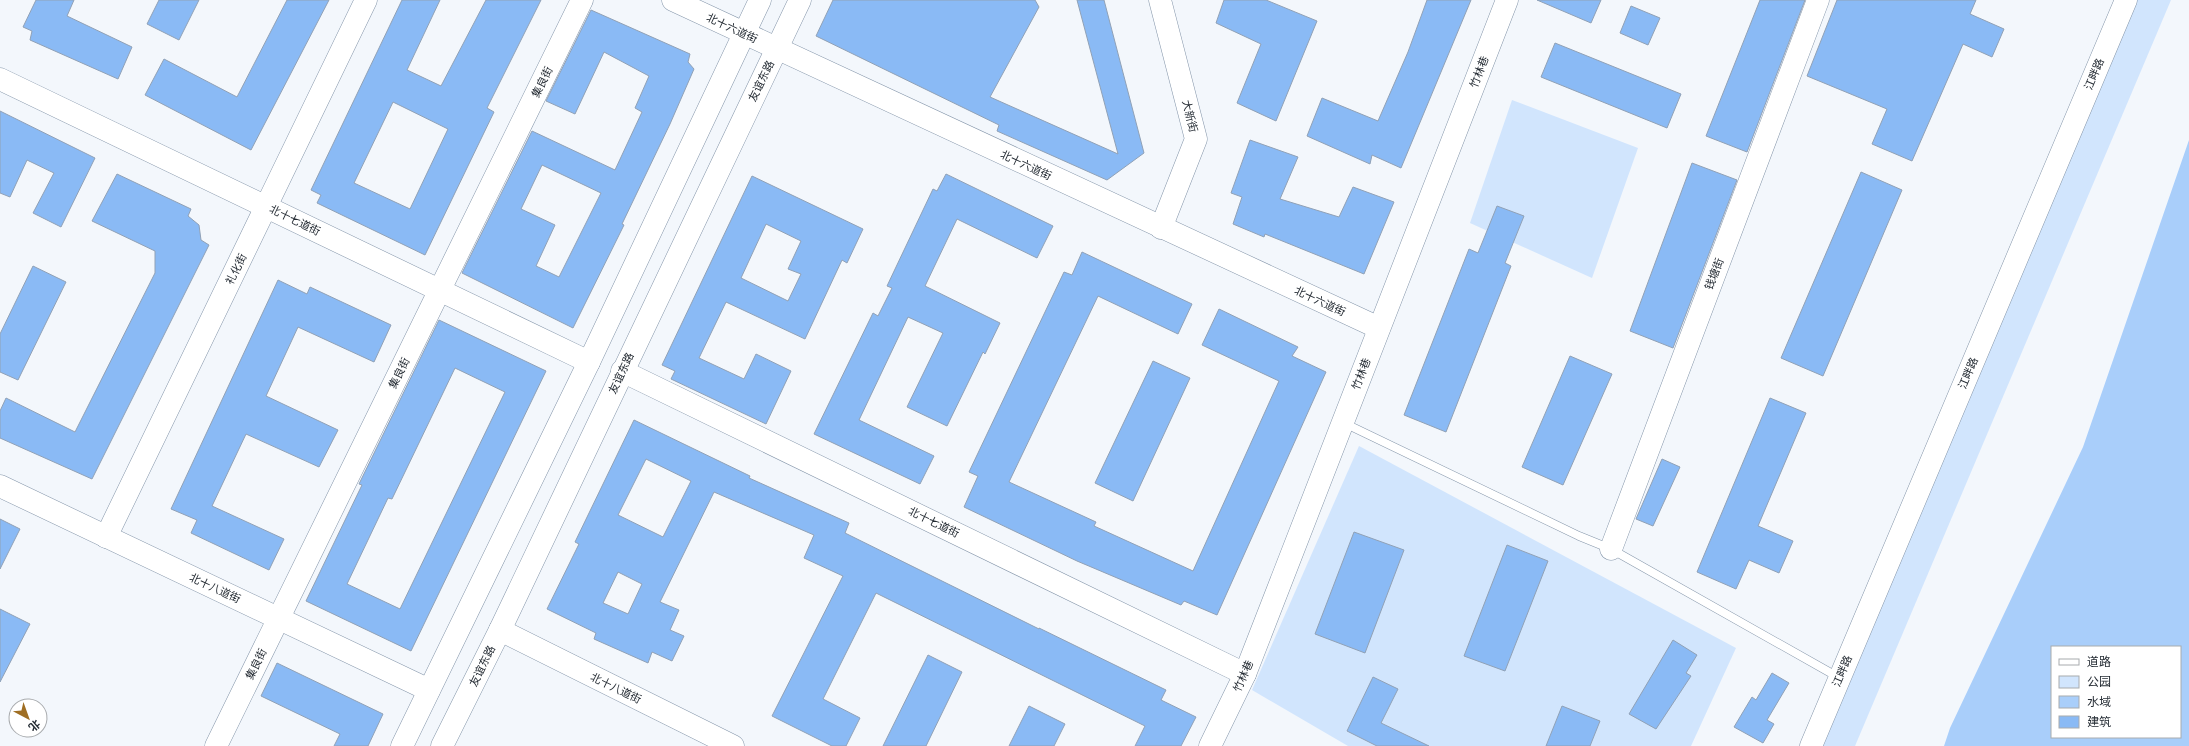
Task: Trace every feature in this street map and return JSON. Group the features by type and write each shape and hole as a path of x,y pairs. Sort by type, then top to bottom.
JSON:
{"main road":[{"name":"礼化街","path":"106,537 366,0"},
{"name":"集良街","path":"216,746 582,0"},
{"name":"北十六道街","path":"673,0 1379,328"},
{"path":"402,746 589,362 760,0"},
{"name":"友谊东路","path":"442,746 500,630 622,371 800,0"},
{"name":"大新街","path":"1160,0 1196,139 1161,228"},
{"name":"竹林巷","path":"1210,746 1245,674 1507,0"},
{"name":"钱塘街","path":"1611,549 1818,0"},
{"name":"江畔路","path":"1811,746 2126,0"},
{"name":"北十七道街","path":"0,79 589,362"},
{"name":"北十七道街","path":"622,371 1245,674"},
{"name":"北十八道街","path":"0,486 429,690"},
{"name":"北十八道街","path":"500,630 733,746"}],"lane":[{"path":"1343,423 1579,536 1611,549 1839,678"}],"green space":[{"path":"2123,0 2171,0 1855,746 1821,746"},
{"path":"1512,100 1638,148 1592,278 1470,223"},
{"path":"1359,446 1736,648 1691,746 1348,746 1252,690"}],"water":[{"path":"2189,140 2189,746 1944,746 1950,728 2083,447"}],"building":[{"path":"36,0 74,0 67,16 132,47 118,79 30,40 32,31 23,27"},
{"path":"159,0 199,0 179,40 147,24"},
{"path":"287,0 329,0 251,150 145,95 164,59 237,97"},
{"path":"402,0 440,0 407,70 441,86 486,0 541,0 487,108 494,112 425,255 317,203 321,195 311,190","holes":["393,102 448,129 410,209 354,183"]},
{"path":"833,0 1035,0 1039,7 990,97 1118,154 1077,0 1104,0 1144,153 1107,180 997,131 999,125 816,36"},
{"path":"1224,0 1266,0 1317,21 1276,121 1237,103 1261,44 1216,23"},
{"path":"1427,0 1471,0 1401,168 1372,155 1370,164 1307,136 1322,98 1378,121 1408,52"},
{"path":"1537,0 1601,0 1591,23"},
{"path":"1760,0 1805,0 1747,152 1706,136"},
{"path":"1837,0 1976,0 1970,14 2004,29 1992,57 1963,44 1912,161 1872,144 1887,109 1807,76"},
{"path":"1631,6 1660,18 1648,45 1620,33"},
{"path":"591,10 690,54 688,62 694,69 670,124 622,224 624,225 573,328 462,273 532,131 615,170 642,112 635,108 649,76 604,52 575,114 546,101","holes":["542,165 601,193 559,277 536,266 555,225 521,209"]},
{"path":"1555,43 1681,94 1667,128 1541,77"},
{"path":"0,111 95,158 61,227 33,213 54,173 27,160 10,197 0,193"},
{"path":"1250,140 1298,157 1280,199 1339,217 1353,187 1394,202 1364,274 1265,234 1264,237 1233,224 1242,197 1231,193"},
{"path":"1692,163 1737,180 1673,348 1630,331"},
{"path":"1861,172 1902,190 1823,376 1781,358"},
{"path":"117,174 191,209 188,216 199,225 201,240 209,245 92,479 0,438 0,411 6,398 75,432 155,273 155,251 92,221"},
{"path":"946,174 1053,226 1037,258 957,219 925,286 1000,323 985,354 983,352 947,426 907,407 943,333 908,317 859,420 934,456 920,484 814,434 873,313 878,316 892,288 887,286 933,189 937,191"},
{"path":"752,176 863,229 847,263 842,260 805,339 726,302 699,358 744,379 756,354 791,371 766,424 671,379 675,371 662,365","holes":["766,224 801,241 788,269 801,274 788,301 741,278"]},
{"path":"1497,206 1524,216 1505,263 1511,266 1446,432 1404,415 1469,249 1478,253"},
{"path":"1082,252 1192,304 1178,334 1098,296 1009,482 1096,522 1094,526 1193,571 1279,381 1202,345 1219,309 1298,347 1292,356 1326,372 1217,615 1184,601 1181,605 1077,561 964,507 978,476 969,472 1064,272 1072,275"},
{"path":"33,266 66,282 18,380 0,372 0,334"},
{"path":"278,280 307,294 310,287 391,325 374,362 298,327 266,396 338,430 319,467 246,434 212,506 284,539 269,570 191,533 197,520 171,509"},
{"path":"439,320 546,371 411,651 306,601 362,485 359,484","holes":["455,368 505,392 400,609 347,584 388,498 392,499"]},
{"path":"1570,356 1612,374 1563,485 1522,467"},
{"path":"1153,361 1190,378 1133,501 1095,483"},
{"path":"1770,398 1806,413 1758,526 1793,541 1779,573 1749,560 1736,589 1697,572"},
{"path":"634,420 750,476 749,478 849,523 845,533 1166,690 1161,700 1196,717 1181,746 1135,746 1145,726 876,593 823,699 860,718 846,746 832,746 772,716 843,576 804,558 814,535 714,492 660,602 679,610 670,630 684,636 672,661 652,652 648,663 594,639 596,633 547,609 579,544 575,542","holes":["646,459 691,481 663,537 618,515","618,572 642,584 628,614 603,603"]},
{"path":"1662,459 1680,467 1653,526 1636,519"},
{"path":"0,519 20,529 0,569"},
{"path":"1354,532 1404,550 1365,653 1315,634"},
{"path":"1507,545 1548,561 1505,671 1464,656"},
{"path":"0,609 30,624 0,682"},
{"path":"1673,640 1697,655 1686,673 1691,676 1656,729 1629,714"},
{"path":"928,655 962,672 926,746 883,746"},
{"path":"277,663 383,714 368,746 334,746 340,734 261,696"},
{"path":"1772,673 1789,683 1767,720 1774,724 1763,743 1734,727 1752,697 1756,700"},
{"path":"1373,677 1398,689 1381,723 1429,746 1377,746 1347,731"},
{"path":"1029,706 1065,724 1054,746 1009,746"},
{"path":"1562,706 1600,721 1590,746 1546,746"}]}
